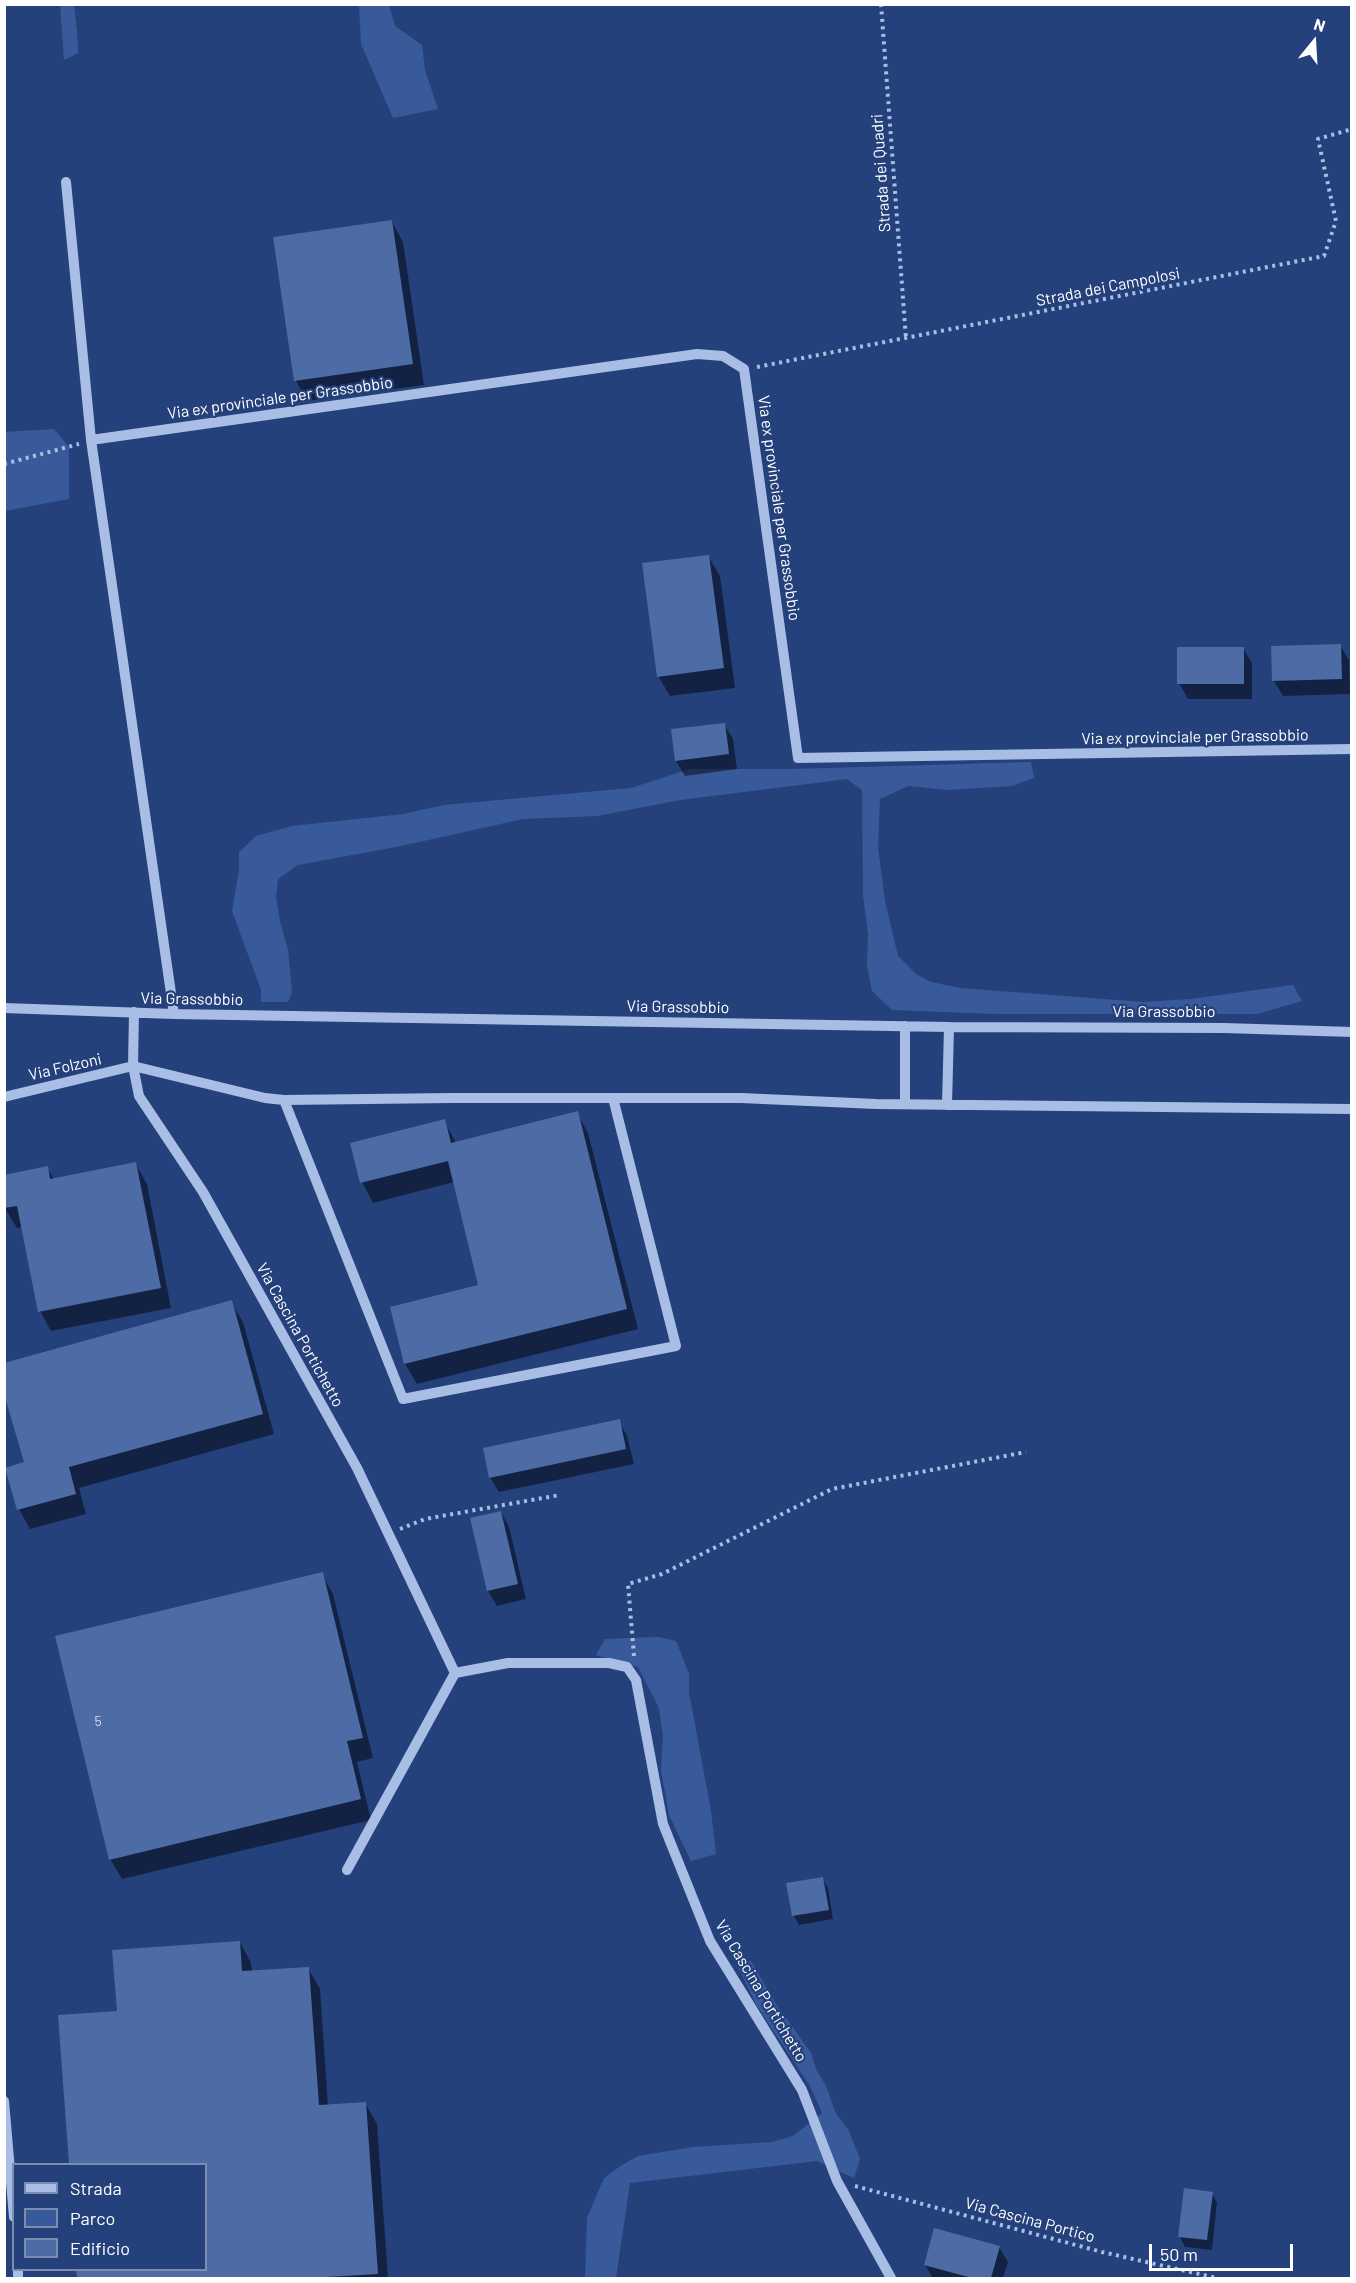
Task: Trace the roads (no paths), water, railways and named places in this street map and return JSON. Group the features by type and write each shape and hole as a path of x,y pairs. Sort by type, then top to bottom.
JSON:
{"street":[{"path":"66,182 92,440 174,1014"},
{"name":"Via ex provinciale per Grassobbio","path":"92,440 697,354 723,356 744,369 798,758 1352,749"},
{"name":"Via Grassobbio","path":"4,1008 174,1014 950,1027 1212,1028 1352,1032"},
{"name":"Via Cascina Portichetto","path":"134,1012 133,1066 139,1096 203,1192 357,1468 455,1673 508,1663 609,1663 627,1667 636,1680 663,1824 705,1930 802,2090 837,2181 891,2278"},
{"path":"905,1026 905,1104"},
{"path":"947,1105 950,1027"},
{"path":"133,1066 265,1098 284,1100 741,1098 947,1105 1352,1109"},
{"name":"Via Folzoni","path":"4,1097 133,1066"},
{"path":"284,1100 404,1399 676,1346 613,1098"},
{"path":"347,1870 455,1673"},
{"path":"4,2101 12,2194"}]}
